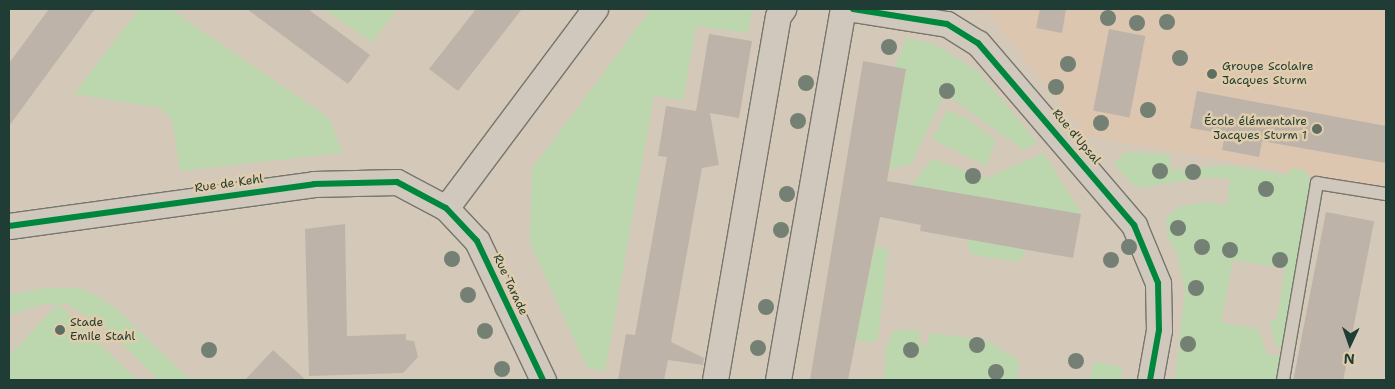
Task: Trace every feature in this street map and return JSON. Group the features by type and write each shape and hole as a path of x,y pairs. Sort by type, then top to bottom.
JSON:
{"street":[{"path":"446,208 595,9"},
{"path":"714,380 778,16 784,9"},
{"path":"778,380 844,9"},
{"name":"Rue d'Upsal","path":"853,9 947,24 972,39 1048,120 1134,225 1158,283 1159,330 1150,380"},
{"name":"Rue de Kehl","path":"9,226 352,180 397,182 446,208"},
{"name":"Rue Tarade","path":"446,208 477,241 543,380"}],"lane":[{"path":"1283,380 1317,183 1386,194"}],"shaded area":[{"name":"Groupe Scolaire Jacques Sturm","path":"968,9 1386,9 1386,188 1085,136 989,13"}],"green space":[{"path":"139,9 170,9 329,118 343,153 180,171 172,119 160,108 74,94"},
{"path":"324,9 397,9 372,42"},
{"path":"651,9 752,9 748,33 696,26 683,100 654,96 605,371 587,368 530,243 532,169"},
{"path":"906,38 934,44 978,71 1037,142 1024,150 945,94 911,164 888,170 906,69 895,67"},
{"path":"947,111 965,117 996,140 986,166 932,139"},
{"path":"1125,152 1169,154 1171,170 1228,165 1286,175 1293,168 1306,171 1310,180 1283,347 1276,346 1269,322 1277,319 1285,268 1233,260 1221,322 1258,329 1267,354 1281,356 1277,380 1175,380 1185,290 1177,253 1167,236 1166,218 1180,206 1205,202 1227,205 1230,179 1208,177 1142,188 1133,185 1114,164"},
{"path":"1044,153 1081,214 907,191 932,159 986,178"},
{"path":"967,239 1024,249 1022,258 1016,262 970,254"},
{"path":"875,246 888,249 878,339 872,343 855,340"},
{"path":"46,288 79,288 97,296 117,309 190,380 159,380 101,324 67,304 44,304 9,315 9,295"},
{"name":"Stade Emile Stahl","path":"58,304 137,380 9,380 9,356"},
{"path":"895,329 919,331 920,344 929,345 928,333 984,339 1019,360 1017,380 884,380 886,346"},
{"path":"1093,362 1123,367 1121,380 1090,380"}],"building":[{"path":"49,9 95,9 9,126 9,63"},
{"path":"247,9 308,9 370,55 348,84"},
{"path":"476,9 522,9 458,91 429,69"},
{"path":"1040,9 1066,9 1062,33 1036,28"},
{"path":"1109,29 1145,36 1129,118 1093,110"},
{"path":"709,34 752,41 739,118 710,113 719,165 702,168 671,342 704,358 703,365 668,360 664,380 618,380 626,334 635,335 667,157 658,156 666,106 696,111"},
{"path":"863,61 906,69 887,181 1081,214 1073,258 920,231 921,225 880,217 848,380 810,380"},
{"path":"1197,91 1386,126 1386,163 1262,141 1259,157 1222,150 1225,134 1190,128"},
{"path":"1326,212 1374,221 1343,380 1293,380"},
{"path":"345,224 347,336 406,334 406,340 414,341 418,357 403,373 309,376 305,229"},
{"path":"273,350 306,380 245,380"}],"cycle path":[{"path":"853,9 947,24 978,43 1134,225 1158,283 1159,330 1150,380"},
{"path":"9,226 314,184 397,182 446,208 477,241 543,380"}],"place":[{"name":"Groupe Scolaire Jacques Sturm","path":"1212,74"},
{"name":"École élémentaire Jacques Sturm 1","path":"1317,129"},
{"name":"Stade Emile Stahl","path":"60,330"}]}
